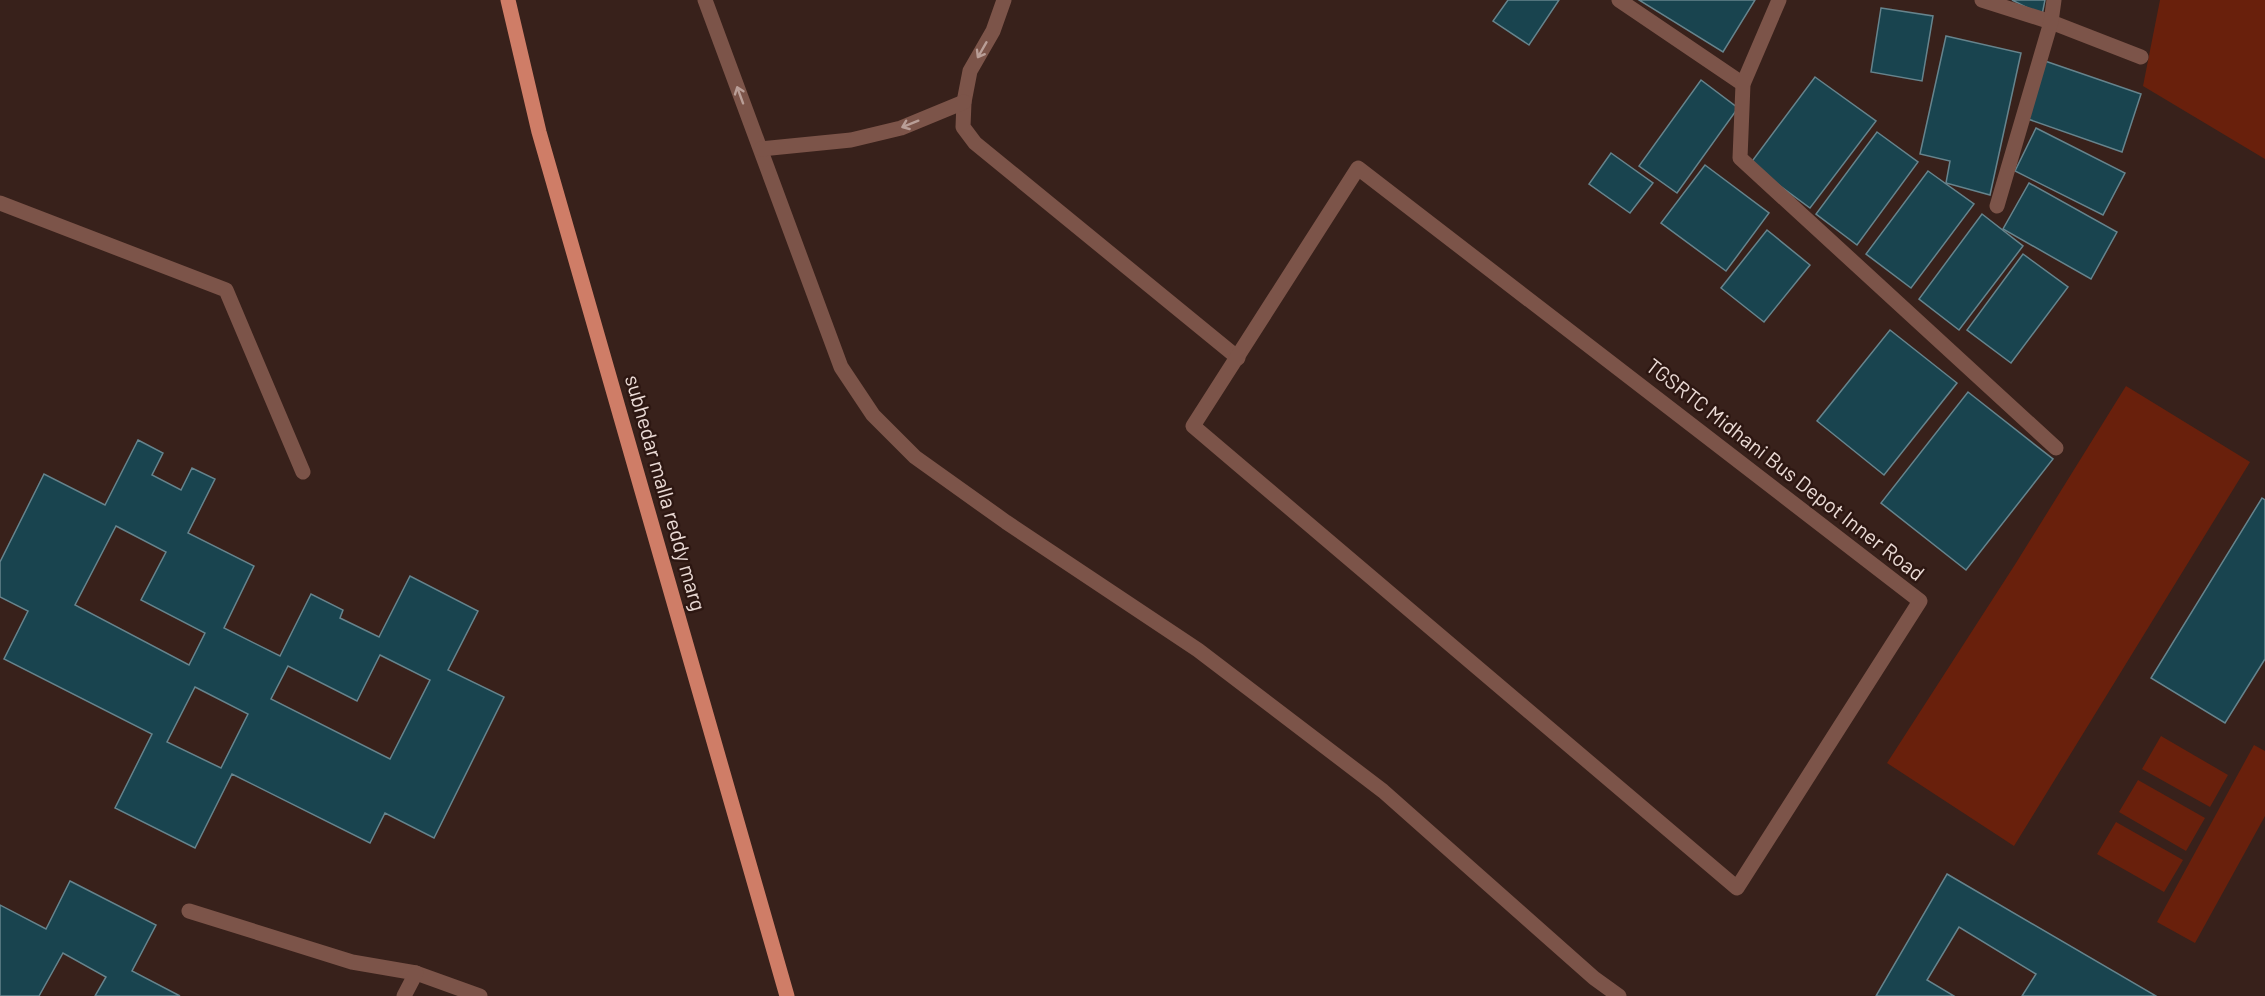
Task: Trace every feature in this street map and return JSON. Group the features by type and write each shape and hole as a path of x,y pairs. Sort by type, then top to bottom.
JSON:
{"main road":[{"name":"subhedar malla reddy marg","path":"508,0 539,132 787,996"}],"street":[{"path":"705,0 841,368 873,415 915,457 1006,522 1198,650 1364,777 1594,978 1619,996"},
{"path":"1004,0 993,31 970,71 964,102 963,127 975,143 1238,358"},
{"path":"1619,0 1743,84"},
{"path":"1779,0 1743,84 1740,158 2056,448"},
{"path":"1982,0 2051,22 2141,57"},
{"path":"1997,206 2051,22 2054,0"},
{"path":"761,149 851,140 901,128 964,102"},
{"name":"TGSRTC Midhani Bus Depot Inner Road","path":"1358,168 1920,601 1737,888 1193,426 1238,358 1358,168"},
{"path":"0,202 226,290 303,472"},
{"path":"189,911 352,962 416,973 449,991 480,996"},
{"path":"404,996 416,973"}],"shaded area":[{"path":"2160,0 2265,0 2265,159 2143,86"},
{"path":"2126,386 2250,462 2014,846 1887,763 2016,563"},
{"path":"2161,736 2228,775 2210,807 2142,769"},
{"path":"2254,745 2265,751 2265,816 2195,943 2157,922"},
{"path":"2138,780 2205,818 2186,851 2119,812"},
{"path":"2116,822 2183,860 2164,892 2097,854"}],"building":[{"path":"1508,0 1559,0 1529,45 1493,21"},
{"path":"1639,0 1755,0 1723,52"},
{"path":"2012,0 2045,0 2042,15"},
{"path":"1881,8 1933,16 1922,81 1871,72"},
{"path":"1946,36 2021,53 1990,195 1946,183 1950,161 1920,154"},
{"path":"2045,61 2141,94 2122,152 2025,118"},
{"path":"1815,77 1876,121 1810,208 1750,164"},
{"path":"1701,80 1738,108 1677,193 1639,166"},
{"path":"2036,128 2125,173 2103,215 2015,171"},
{"path":"1877,132 1918,162 1857,245 1816,214"},
{"path":"1611,153 1653,183 1630,213 1589,184"},
{"path":"1705,165 1769,213 1726,271 1661,223"},
{"path":"1928,171 1974,204 1911,288 1866,254"},
{"path":"2029,183 2117,232 2091,279 2003,229"},
{"path":"1982,214 2023,246 1959,330 1919,299"},
{"path":"1767,230 1810,265 1764,322 1721,288"},
{"path":"2023,254 2068,287 2011,363 1967,330"},
{"path":"1890,330 1957,383 1884,475 1817,421"},
{"path":"1968,392 2053,459 1966,570 1881,503"},
{"path":"138,440 163,453 152,475 181,490 192,468 215,479 188,533 254,566 224,628 280,656 311,594 343,610 340,618 379,637 410,576 478,611 448,670 504,697 434,838 385,813 370,843 232,774 195,848 115,808 152,734 4,659 28,611 0,597 0,562 44,474 105,505","holes":["116,526 166,552 141,600 205,633 189,665 75,605","380,655 430,680 390,759 271,699 288,666 357,701","195,687 248,714 221,768 167,742"]},
{"path":"2262,498 2265,500 2265,659 2225,723 2151,678"},
{"path":"1947,874 2156,996 2022,996 2036,974 1959,927 1927,980 1954,996 1876,996"},
{"path":"70,881 156,925 132,971 180,996 95,996 106,977 63,953 39,996 0,996 0,905 46,929"}]}
